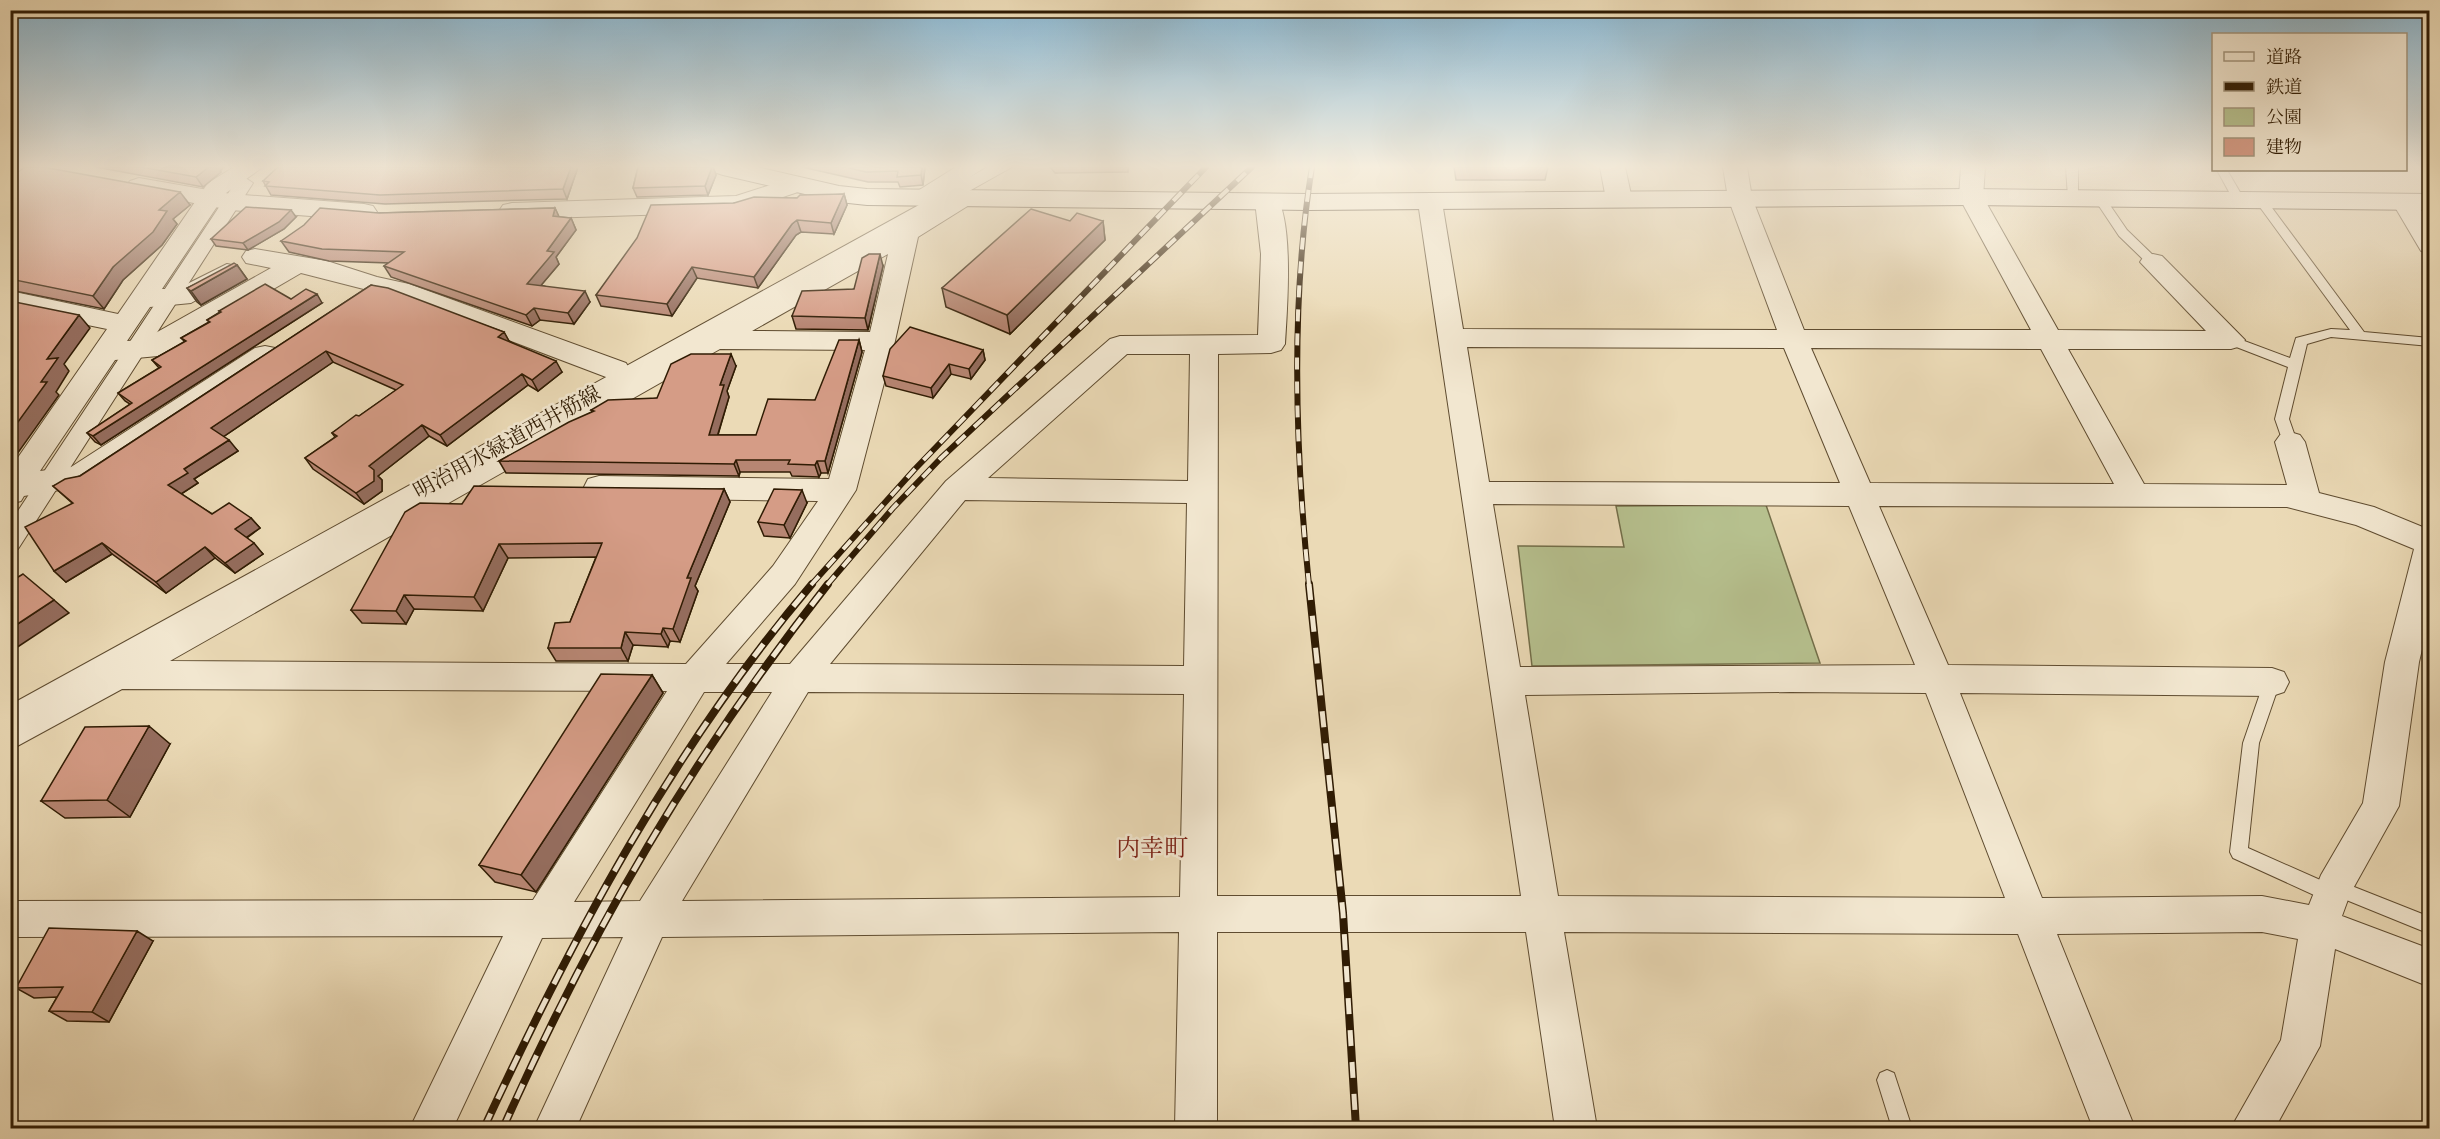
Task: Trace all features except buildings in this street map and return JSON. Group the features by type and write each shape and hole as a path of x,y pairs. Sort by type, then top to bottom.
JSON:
{"street":[{"path":"13,490 141,299 207,220"},
{"path":"10,543 169,297 215,220"},
{"path":"141,299 182,297 298,233 310,220"},
{"name":"明治用水緑道西井筋線","path":"10,718 903,220"},
{"path":"10,735 906,233 920,220"},
{"path":"555,1128 651,918 798,679 957,489 1120,345 1271,344 1274,301 1272,220"},
{"path":"1433,220 1576,1128"},
{"path":"1751,220 1794,339 1938,681 2114,1128"},
{"path":"1984,220 2134,494"},
{"path":"2415,220 2430,245"},
{"path":"431,1128 537,919 694,678 784,575 841,490 881,341 906,233"},
{"path":"255,257 327,268 373,285 411,294 616,370"},
{"path":"2153,262 2231,340"},
{"path":"106,351 148,349 297,264"},
{"path":"343,304 373,285"},
{"path":"10,300 124,324"},
{"path":"1451,338 2231,340"},
{"path":"716,340 881,341"},
{"path":"13,490 78,477 284,342"},
{"path":"1196,1128 1204,346"},
{"path":"2290,441 2306,499"},
{"path":"455,486 514,486"},
{"path":"572,487 841,490"},
{"path":"957,489 1203,492"},
{"path":"1476,492 2253,494 2306,499 2362,515 2430,545 2402,662 2381,806 2328,902 2300,1046 2252,1128"},
{"path":"118,675 1201,680"},
{"path":"1505,681 1790,678 2272,682"},
{"path":"10,919 537,919 1198,916 1343,913 2030,916 2262,914 2328,902 2430,968"}],"lane":[{"path":"2110,220 2153,262"},
{"path":"2266,220 2359,334"},
{"path":"2290,441 2282,419 2301,341 2331,333 2430,342"},
{"path":"2231,340 2294,364"},
{"path":"2272,682 2252,744 2239,852 2328,902 2430,926"},
{"path":"1887,1080 1902,1128"}],"green space":[{"path":"1766,505 1820,663 1532,666 1518,546 1624,547 1616,506"}],"railway":[{"path":"811,585 915,469 1155,220"},
{"path":"827,585 893,508 941,458 1195,220"},
{"path":"1305,220 1300,270 1297,376 1300,481 1309,585"},
{"path":"484,1128 553,985 630,845 715,710 812,584"},
{"path":"503,1128 572,983 648,846 733,713 828,584"},
{"path":"1309,584 1343,913 1356,1128"}],"district":[{"name":"内幸町","path":"1152,848"}]}
